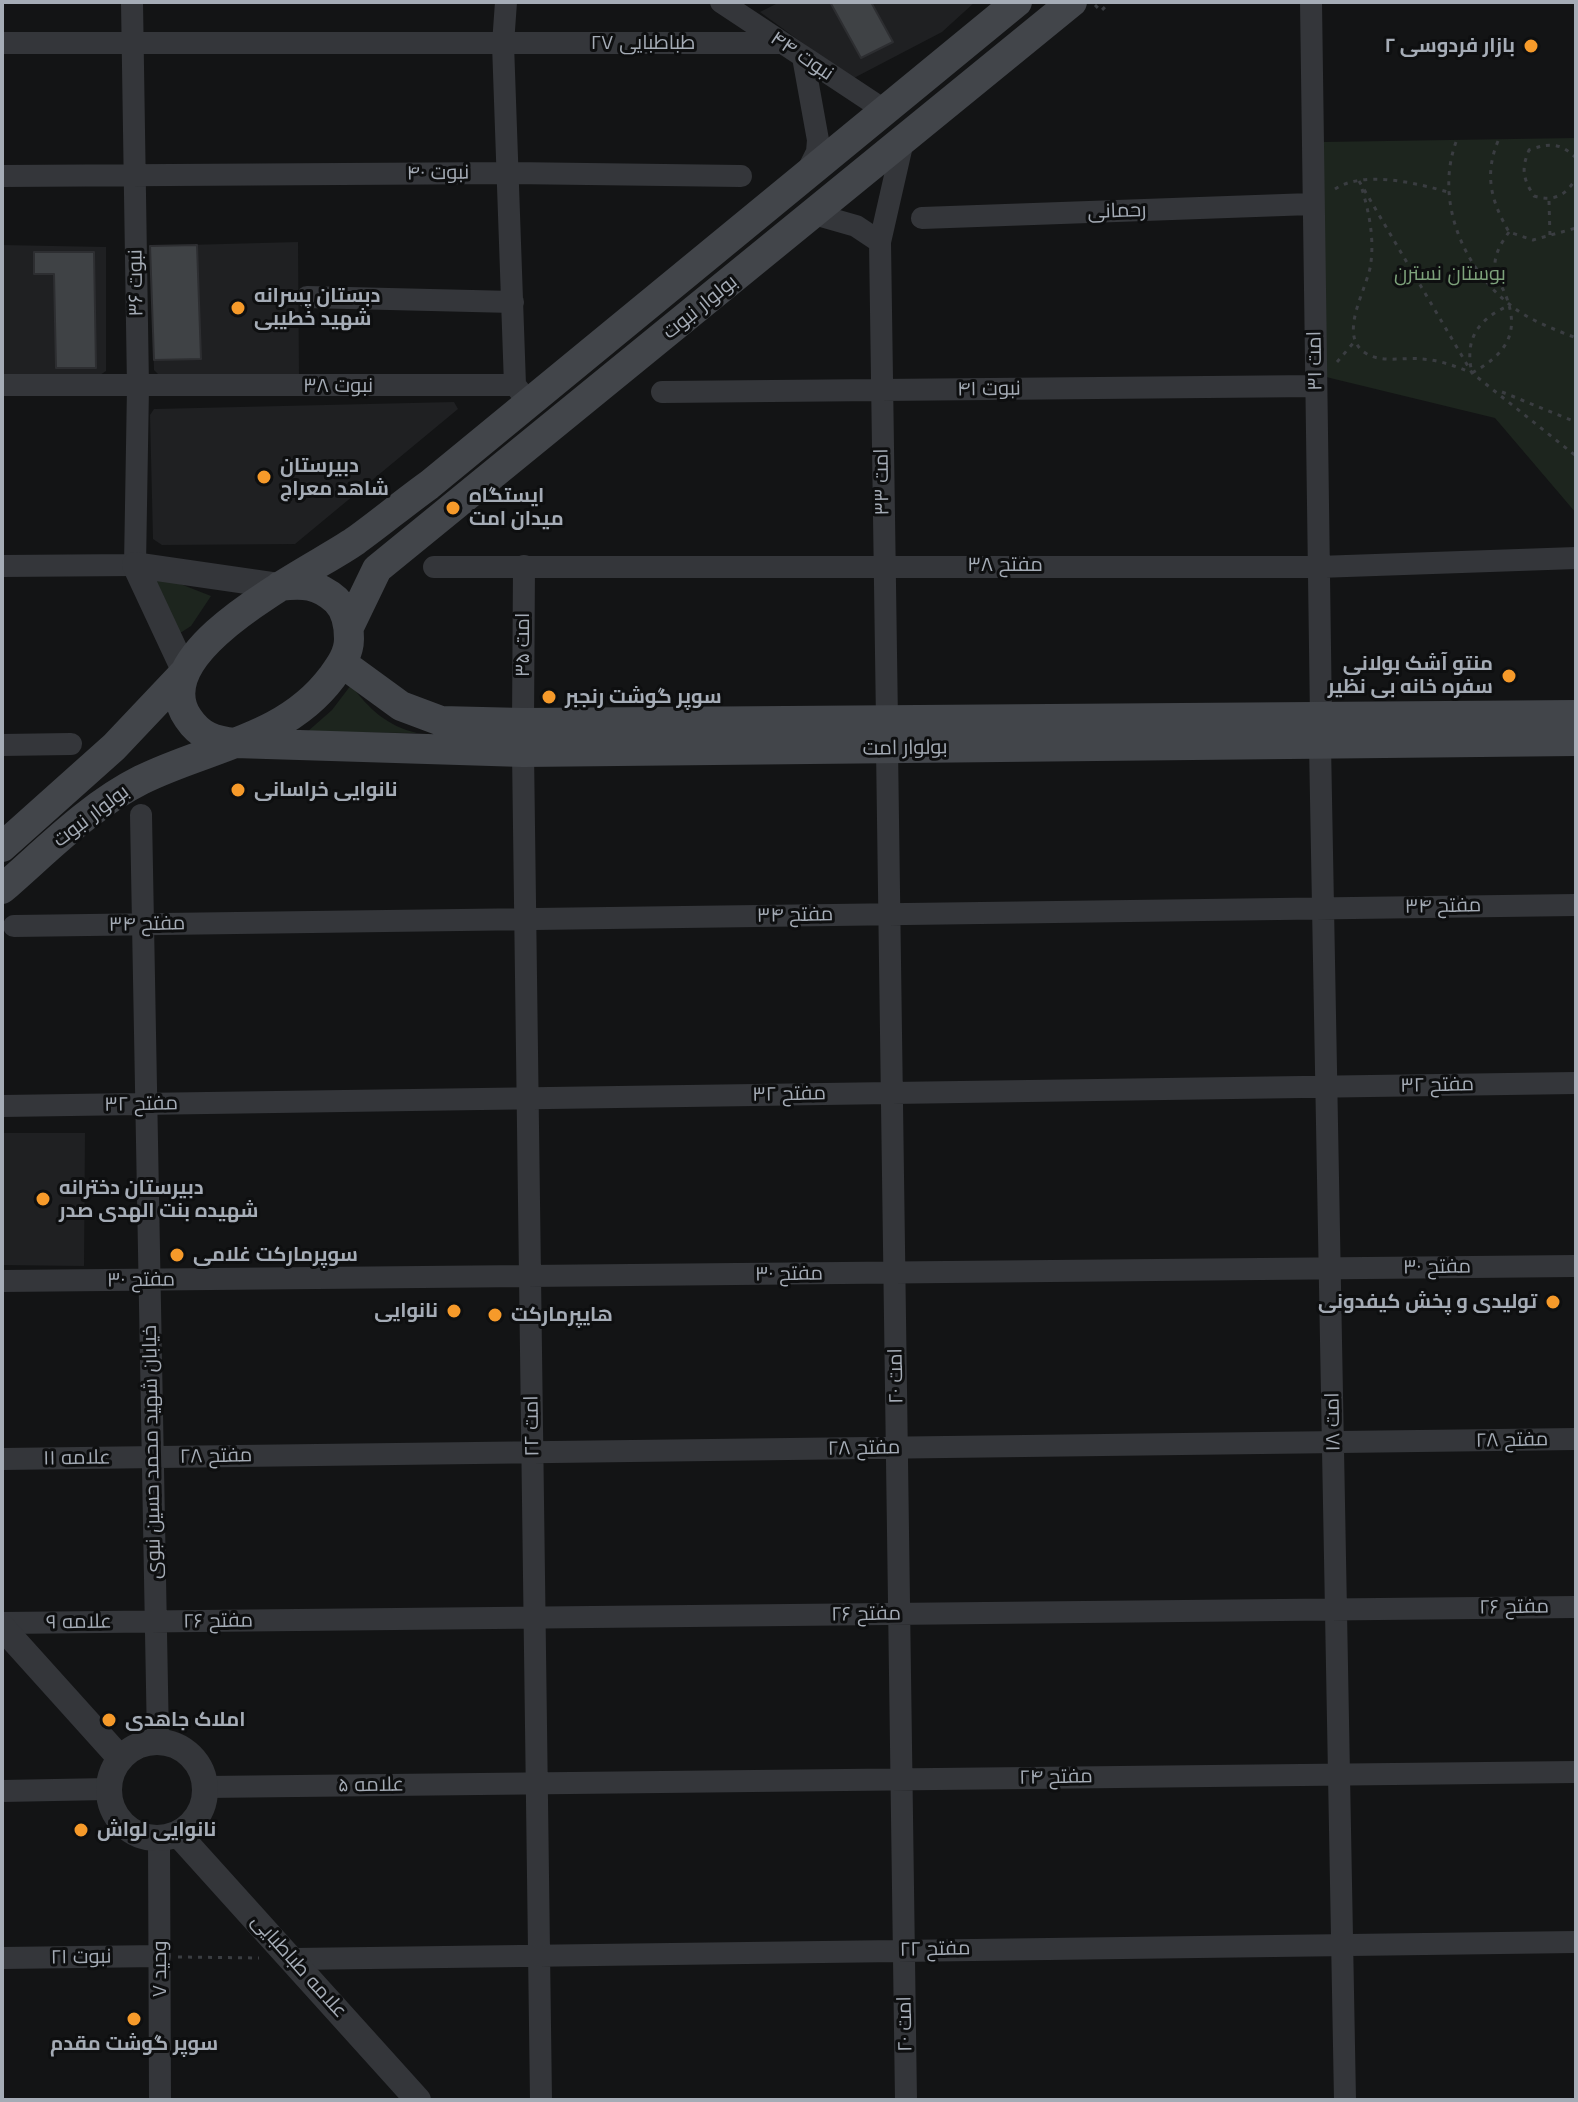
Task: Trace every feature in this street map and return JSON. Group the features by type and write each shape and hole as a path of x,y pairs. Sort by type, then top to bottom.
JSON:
{"main road":[{"name":"بولوار نبوت","path":"280,586 354,542 522,394 806,174 1017,2"},
{"name":"بولوار نبوت","path":"349,627 377,569 1072,2"},
{"path":"303,583 325,590 341,606 349,627 349,646 342,663 322,691 296,714 267,731 235,743 214,741 196,730 184,712 180,692 185,672 212,638 244,609 280,586 303,583"},
{"name":"بولوار امت","path":"342,663 401,706 441,721 523,738"},
{"name":"بولوار نبوت","path":"2,847 114,747 185,672"},
{"name":"بولوار امت","path":"1320,731 1576,715"},
{"name":"بولوار امت","path":"235,743 1320,731 1576,741"},
{"name":"بولوار نبوت","path":"2,889 98,806 141,780 235,743"}],"street":[{"name":"نبوت ۳۶","path":"132,2 138,387 135,565"},
{"path":"506,2 503,44 511,173 513,302 522,394"},
{"name":"نبوت ۴۴","path":"721,2 884,110"},
{"name":"امت ۳۱","path":"1311,2 1311,204 1320,731"},
{"name":"طباطبایی ۲۷","path":"2,43 782,43"},
{"path":"803,57 818,140 817,152 806,174"},
{"name":"امت ۳۳","path":"887,734 880,242 903,141"},
{"name":"نبوت ۴۰","path":"2,176 511,173 741,176"},
{"name":"رحمانی","path":"922,218 1311,204"},
{"path":"814,214 856,226 880,242"},
{"path":"307,297 513,302"},
{"name":"نبوت ۳۸","path":"2,385 522,394"},
{"name":"نبوت ۴۱","path":"662,392 1316,386"},
{"name":"مفتح ۳۸","path":"434,567 884,564 1318,567 1576,558"},
{"path":"135,565 185,672"},
{"path":"2,566 135,565 280,586"},
{"name":"امت ۳۵","path":"523,738 524,566"},
{"name":"امت ۱۸","path":"1320,731 1345,2100"},
{"name":"امت ۲۰","path":"887,734 906,2100"},
{"name":"امت ۲۲","path":"523,738 541,2100"},
{"path":"2,745 71,744"},
{"name":"خیابان شهید محمد حسین نبوی","path":"141,815 158,1741"},
{"name":"مفتح ۳۴","path":"14,926 1576,905"},
{"name":"مفتح ۳۲","path":"2,1106 1576,1083"},
{"name":"مفتح ۳۰","path":"2,1281 1576,1266"},
{"name":"مفتح ۲۸","path":"153,1457 1576,1439"},
{"name":"علامه ۱۱","path":"2,1459 153,1457"},
{"name":"مفتح ۲۶","path":"155,1622 1576,1607"},
{"name":"علامه ۹","path":"2,1625 155,1622"},
{"path":"2,1625 120,1758"},
{"path":"158,1741 189,1753 201,1768 205,1787 203,1805 192,1823 169,1836 141,1836 125,1826 113,1811 108,1789 110,1774 120,1758 135,1746 158,1741"},
{"name":"مفتح ۲۴","path":"536,1783 1576,1772"},
{"name":"علامه ۵","path":"205,1787 536,1783"},
{"path":"2,1791 108,1789"},
{"name":"وحید ۷","path":"160,2100 160,1956 169,1836"},
{"name":"علامه طباطبایی","path":"169,1836 294,1959 418,2100"},
{"name":"مفتح ۲۲","path":"294,1959 1576,1942"},
{"name":"نبوت ۲۱","path":"2,1958 160,1956"}],"path":[{"path":"1101,11 1110,2"},
{"path":"1498,141 1489,163 1489,185 1509,232 1533,240 1576,228"},
{"path":"1456,142 1448,192 1466,255 1510,305 1576,338"},
{"path":"1576,158 1564,147 1548,143 1529,150 1523,163 1524,180 1534,196 1549,201 1560,196 1576,178"},
{"path":"1359,181 1370,214 1371,263 1352,329 1355,341 1365,353 1379,357 1422,359 1472,373 1576,456"},
{"path":"1359,181 1472,373"},
{"path":"1311,204 1344,183 1359,181 1416,183 1448,192"},
{"path":"1549,201 1550,237"},
{"path":"1472,373 1495,360 1507,347 1510,305 1495,267 1499,246 1509,232"},
{"path":"1472,373 1467,352 1476,331 1491,313 1510,305"},
{"path":"1498,391 1576,422"},
{"path":"160,1956 294,1959"}],"shaded area":[{"path":"780,2 975,2 942,32 852,79 760,12"},
{"path":"298,242 299,375 161,377 154,370 150,246"},
{"path":"2,245 106,247 106,371 97,377 2,378"},
{"name":"دبیرستان شاهد معراج","path":"454,402 458,409 295,544 162,545 153,539 150,415 154,409"},
{"name":"دبیرستان دخترانه شهیده بنت الهدی صدر","path":"2,1133 85,1133 84,1266 2,1265"}],"green space":[{"name":"بوستان نسترن","path":"1576,138 1576,513 1495,418 1322,376 1323,142"},
{"path":"165,578 211,596 191,626 174,637 148,583"},
{"path":"351,685 380,715 397,726 417,733 307,732 332,710"}],"building":[{"path":"830,2 871,2 893,42 861,58"},
{"path":"197,245 201,359 154,360 150,246"},
{"path":"34,252 94,252 96,368 56,368 54,274 34,274"}],"place":[{"name":"بازار فردوسی ۲","path":"1531,46"},
{"name":"دبستان پسرانه شهید خطیبی","path":"238,308"},
{"name":"دبیرستان شاهد معراج","path":"264,477"},
{"name":"ایستگاه میدان امت","path":"453,508"},
{"name":"منتو آشک بولانی سفره خانه بی نظیر","path":"1509,676"},
{"name":"سوپر گوشت رنجبر","path":"549,697"},
{"name":"نانوایی خراسانی","path":"238,790"},
{"name":"دبیرستان دخترانه شهیده بنت الهدی صدر","path":"43,1199"},
{"name":"سوپرمارکت غلامی","path":"177,1255"},
{"name":"تولیدی و پخش کیفدونی","path":"1553,1302"},
{"name":"نانوایی","path":"454,1311"},
{"name":"هایپرمارکت","path":"495,1315"},
{"name":"املاک جاهدی","path":"109,1720"},
{"name":"نانوایی لواش","path":"81,1830"},
{"name":"سوپر گوشت مقدم","path":"134,2019"}]}
